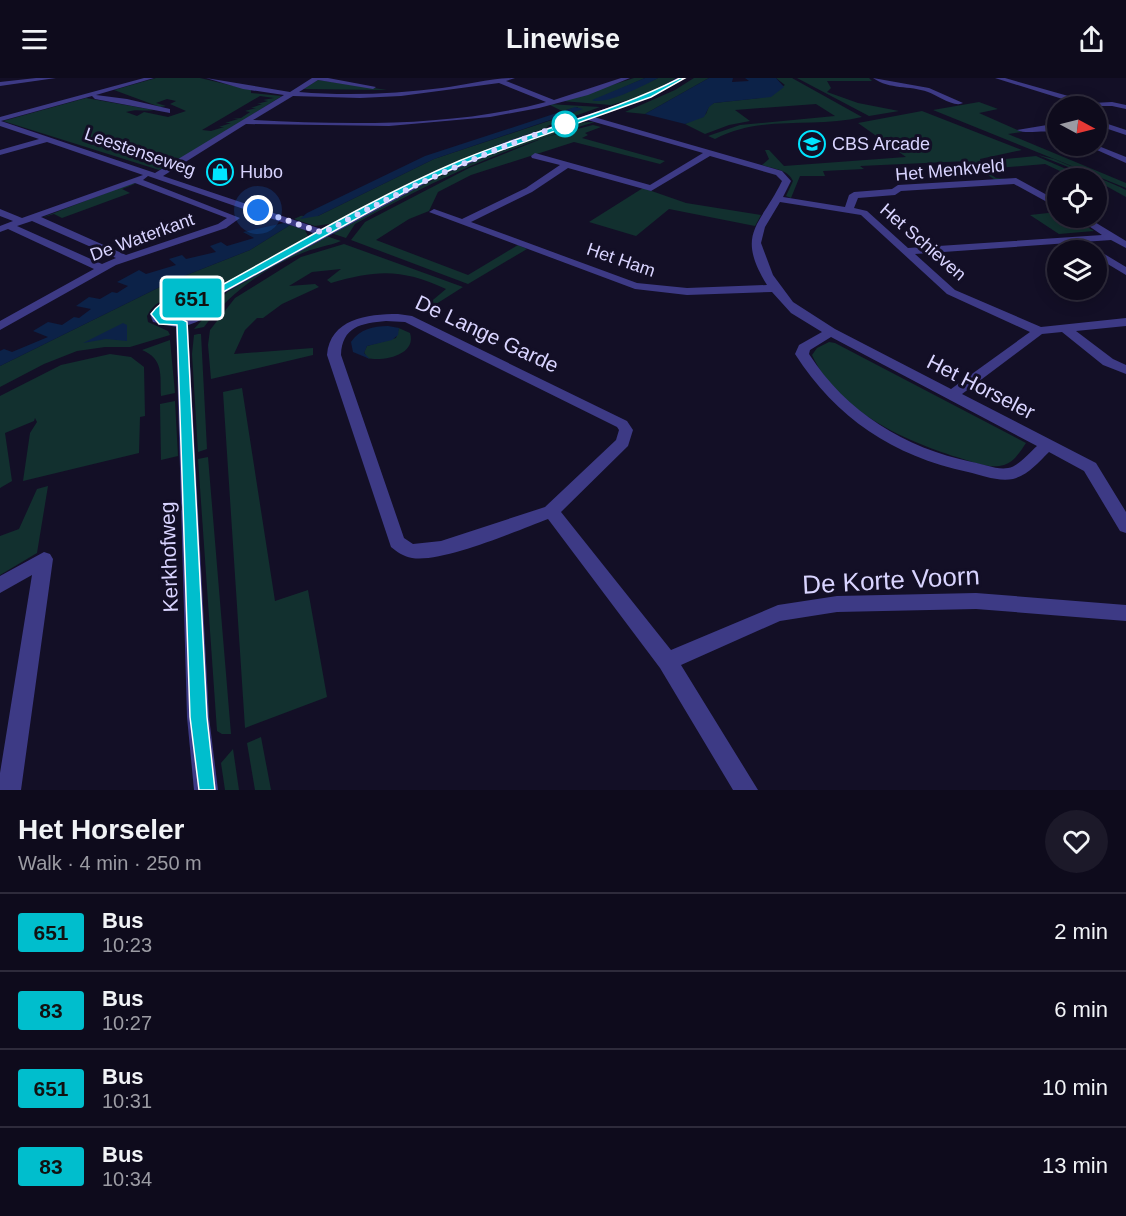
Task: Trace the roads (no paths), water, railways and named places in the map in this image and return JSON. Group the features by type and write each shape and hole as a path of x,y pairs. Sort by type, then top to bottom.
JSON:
{"street":[{"path":"2,84 15,78"},
{"path":"2,84 53,78"},
{"path":"0,121 151,78"},
{"path":"209,78 242,86 293,93 406,93 512,78"},
{"path":"5,228 155,174 317,78 406,93"},
{"path":"486,78 502,80 552,102"},
{"path":"246,122 319,129 472,116 552,102 627,78"},
{"path":"202,300 206,304 206,309 193,319 182,322 163,322 156,314 166,304 175,300 202,300 323,233 462,162 649,96 682,78"},
{"path":"876,78 893,85 927,89 959,104"},
{"path":"998,78 1042,93 1050,92 1063,96"},
{"path":"107,90 127,101"},
{"path":"86,96 127,101 167,111"},
{"path":"1107,105 1126,107"},
{"path":"587,117 779,173 787,181 779,199"},
{"name":"Leestenseweg","path":"0,121 23,131 323,233"},
{"path":"402,123 402,136"},
{"path":"1107,126 1126,133"},
{"path":"1020,130 1047,127"},
{"path":"0,153 47,139"},
{"path":"1107,152 1126,159"},
{"path":"535,156 651,188 709,153"},
{"path":"464,222 529,189 566,165"},
{"name":"De Waterkant","path":"0,326 102,268 124,258 222,226 235,218 134,180"},
{"name":"Het Menkveld","path":"849,209 854,195 895,192 898,188 1016,181 1047,199"},
{"name":"Het Schieven","path":"779,199 864,213 951,292 1039,331"},
{"name":"Het Horseler","path":"779,199 757,234 755,247 774,288 795,310 831,332 1090,467 1126,526"},
{"path":"0,212 21,221"},
{"name":"Het Ham","path":"434,212 635,286 656,290 774,288"},
{"path":"32,218 124,258"},
{"path":"5,228 102,268"},
{"path":"1098,228 1126,245"},
{"path":"907,251 1066,238 1078,240 1113,237"},
{"path":"1107,259 1126,272"},
{"name":"De Lange Garde","path":"371,319 408,320 622,424 626,430 623,442 551,512 436,549 412,551 397,542 334,355 333,346 343,332 371,319"},
{"name":"Kerkhofweg","path":"182,322 198,717 206,790"},
{"path":"952,395 1039,331 1126,322"},
{"path":"1066,329 1108,362 1126,370"},
{"name":"Het Horseler","path":"831,332 804,348 802,354 812,373 831,395 893,439 944,460 1004,474 1015,472 1048,445"},
{"path":"551,512 667,661 746,790"},
{"path":"0,585 44,559 9,790"},
{"name":"De Korte Voorn","path":"667,661 778,613 837,604 976,601 1126,613"}],"water":[{"path":"645,78 658,78 615,98 592,100"},
{"path":"709,78 733,78 732,82 749,81 745,78 776,78 784,87 771,97 714,103 704,117 685,124 645,114"},
{"path":"575,107 583,109 434,159 318,216 300,219 307,213 425,156"},
{"path":"284,223 290,225 250,250 174,280 0,366 0,351 4,349 12,352 48,337 33,331 48,322 62,325 74,317 79,318 91,309 76,306 89,297 100,299 112,292 117,293 128,286 117,282 139,270 146,274 176,265 169,259 182,255 186,259 216,252 210,246 221,242 227,246 254,238 243,232"},
{"path":"123,323 127,325 127,341 106,339 83,343"},
{"path":"388,326 399,328 398,335 392,340 367,346 364,353 370,359 353,352 351,342 358,334 372,328"}],"place":[{"name":"CBS Arcade","path":"812,144"},
{"name":"Hubo","path":"220,172"}]}
